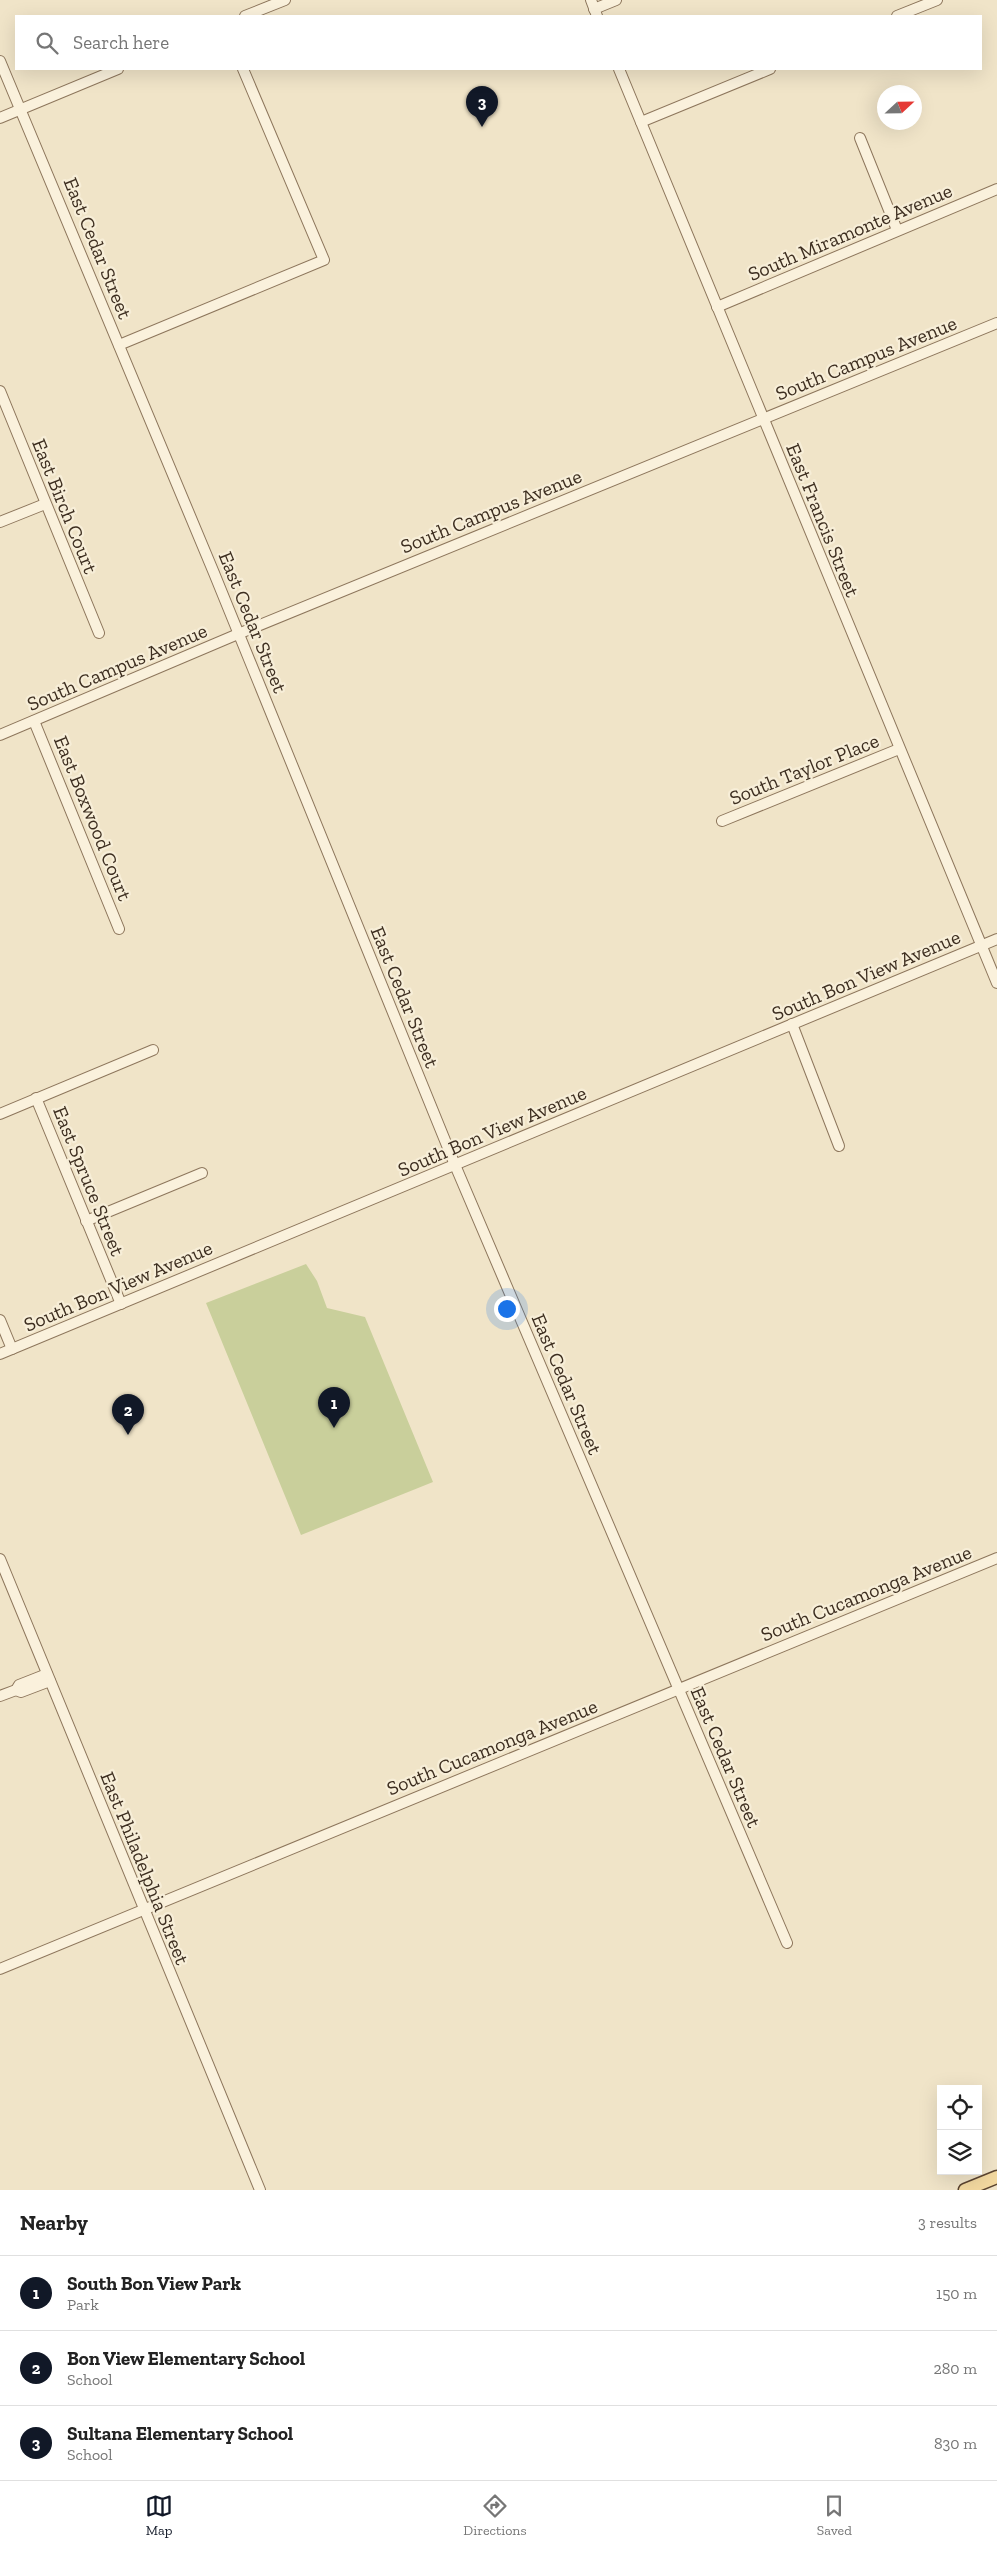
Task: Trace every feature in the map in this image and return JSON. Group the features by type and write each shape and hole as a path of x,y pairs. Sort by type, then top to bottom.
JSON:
{"main road":[{"path":"965,2190 997,2177"}],"street":[{"path":"248,15 285,0"},
{"path":"594,8 616,0"},
{"path":"900,15 937,0"},
{"name":"East Cedar Street","path":"0,61 22,109 455,1165 787,1943"},
{"path":"0,118 116,70"},
{"path":"118,345 324,260 243,70"},
{"name":"East Francis Street","path":"619,70 997,983"},
{"path":"641,122 768,70"},
{"path":"860,138 898,230"},
{"name":"South Miramonte Avenue","path":"717,307 997,189"},
{"name":"South Campus Avenue","path":"0,735 238,634 997,323"},
{"name":"East Birch Court","path":"0,391 99,633"},
{"path":"0,522 45,504"},
{"name":"East Boxwood Court","path":"34,721 119,928"},
{"name":"South Taylor Place","path":"722,821 899,749"},
{"name":"South Bon View Avenue","path":"0,1354 997,939"},
{"path":"792,1024 839,1146"},
{"path":"0,1114 153,1050"},
{"name":"East Spruce Street","path":"36,1098 121,1304"},
{"path":"86,1221 202,1173"},
{"path":"0,1320 12,1349"},
{"name":"South Cucamonga Avenue","path":"0,1969 997,1558"},
{"name":"East Philadelphia Street","path":"0,1559 143,1910 260,2190"},
{"path":"0,1696 16,1690 22,1692 48,1678"}],"green space":[{"path":"306,1264 317,1281 327,1308 365,1317 433,1482 301,1535 206,1303"}],"place":[{"name":"Sultana Elementary School","path":"482,127"},
{"name":"South Bon View Park","path":"334,1428"},
{"name":"Bon View Elementary School","path":"128,1435"}]}
